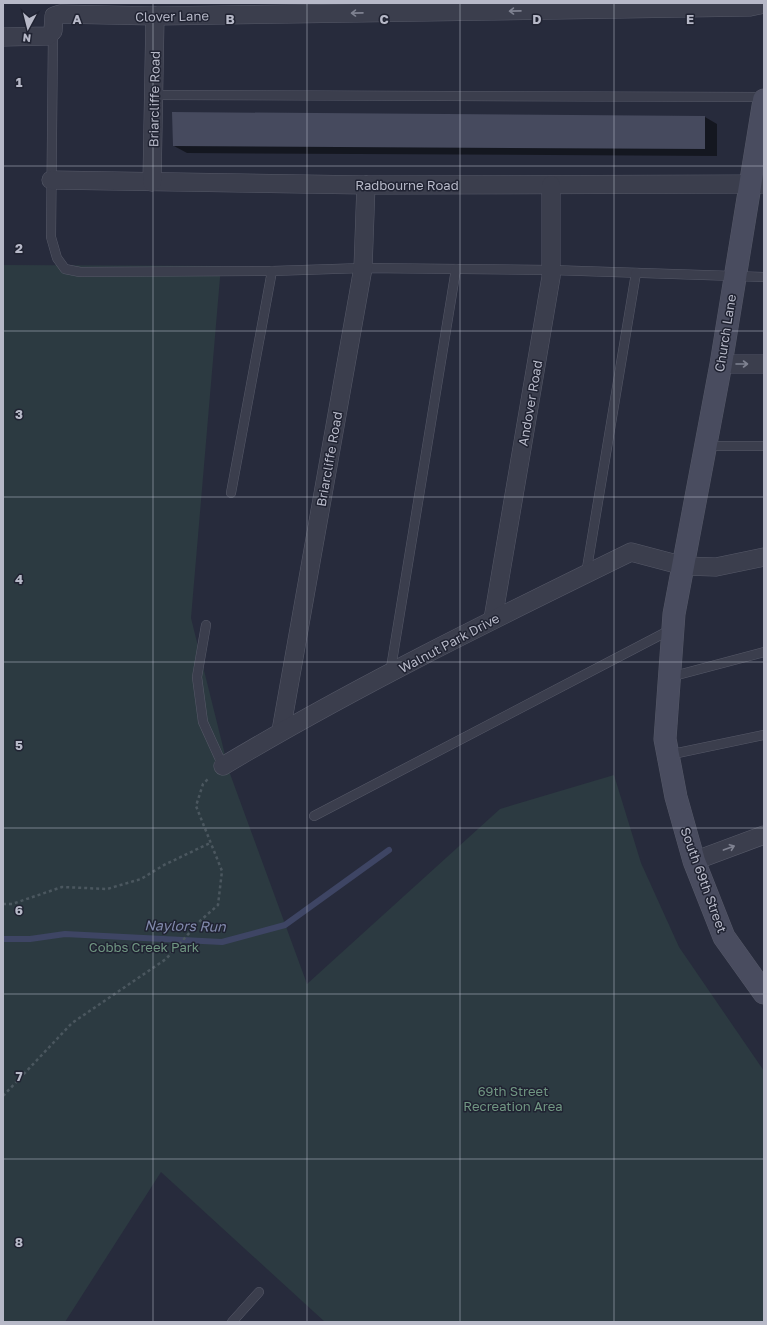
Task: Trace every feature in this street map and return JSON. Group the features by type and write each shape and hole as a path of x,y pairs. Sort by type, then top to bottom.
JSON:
{"main road":[{"name":"Church Lane","path":"684,566 721,364 735,277 757,184 764,99"},
{"name":"South 69th Street","path":"684,566 674,614 666,739 668,755 676,797 694,861 724,937 764,993"}],"street":[{"name":"Clover Lane","path":"53,31 54,16 87,9 155,16 742,7 764,4"},
{"name":"Briarcliffe Road","path":"152,182 155,16"},
{"path":"3,37 42,37 48,36 53,31"},
{"name":"Radbourne Road","path":"51,180 366,185 757,184"},
{"name":"Briarcliffe Road","path":"281,731 363,268 366,185"},
{"name":"Andover Road","path":"493,619 551,270 551,185"},
{"path":"721,364 764,364"},
{"name":"Walnut Park Drive","path":"223,766 281,731 493,619 632,552 684,566 716,567 764,557"},
{"path":"694,861 764,836"}],"lane":[{"path":"53,31 51,237 57,258 65,270 80,272 272,271 363,268 551,270 764,277"},
{"path":"154,95 764,99"},
{"path":"390,674 456,269"},
{"path":"231,493 272,271"},
{"path":"586,574 636,273"},
{"path":"706,446 764,446"},
{"path":"206,625 197,678 203,722 223,766"},
{"path":"314,816 673,629"},
{"path":"670,677 764,652"},
{"path":"668,755 764,735"},
{"path":"232,1322 259,1292"}],"path":[{"path":"3,1096 72,1023 166,958 200,921 218,905 222,871 196,806 203,784 223,766"},
{"path":"3,904 12,904 62,887 107,889 141,878 210,843"}],"green space":[{"path":"3,265 221,266 191,618 229,771 307,984 500,809 614,775 641,863 679,947 764,1071 764,1322 325,1322 161,1172 65,1322 3,1322"}],"building":[{"path":"172,112 705,116 705,149 173,146"}],"waterway":[{"name":"Naylors Run","path":"3,939 30,939 65,934 222,942 285,925 389,850"}],"park label":[{"name":"Cobbs Creek Park","path":"144,947"},
{"name":"69th Street Recreation Area","path":"513,1098"}]}
